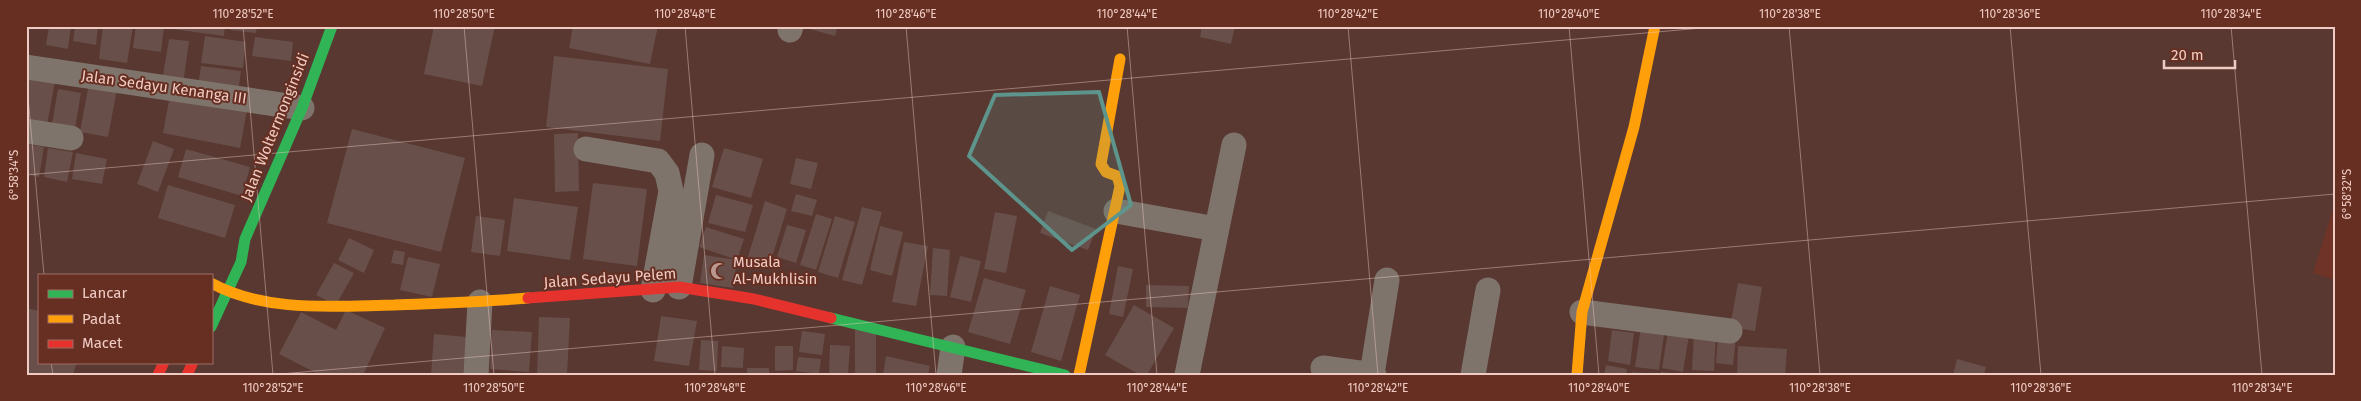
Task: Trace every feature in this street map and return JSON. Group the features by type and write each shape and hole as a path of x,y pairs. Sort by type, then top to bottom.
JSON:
{"street":[{"name":"Jalan Woltermonginsidi","path":"212,325 229,293 241,262 245,239 302,108 332,26"},
{"path":"1577,375 1582,312 1634,127 1655,26"},
{"path":"1080,375 1116,210 1118,176 1106,172 1101,164 1120,59"},
{"name":"Jalan Sedayu Kenanga III","path":"26,67 302,108"},
{"path":"26,130 71,138"},
{"path":"1187,375 1234,145"},
{"path":"586,149 658,161 667,173 671,191 653,290"},
{"path":"679,287 702,155"},
{"path":"1116,210 1216,229"},
{"name":"Jalan Woltermonginsidi","path":"230,251 245,239"},
{"path":"1323,368 1373,375 1387,280"},
{"name":"Jalan Sedayu Pelem","path":"212,284 229,293 268,302 316,307 480,302 679,287 754,300 954,347 1005,368 1065,375"},
{"path":"1473,375 1488,290"},
{"path":"476,375 480,302"},
{"path":"1582,312 1730,331"},
{"path":"949,375 954,347"}],"highlighted area":[{"path":"1099,92 1131,205 1072,250 969,156 995,95"}],"shaded area":[{"path":"2335,202 2335,280 2313,273"}],"building":[{"path":"49,26 71,26 68,49 46,45"},
{"path":"75,26 98,26 96,45 73,41"},
{"path":"103,26 133,26 127,63 99,59"},
{"path":"136,26 164,26 161,52 133,48"},
{"path":"166,26 225,26 224,36 165,28"},
{"path":"231,26 257,26 256,33 230,30"},
{"path":"434,26 495,26 482,86 424,74"},
{"path":"573,26 658,26 650,64 569,48"},
{"path":"764,26 785,26 785,30"},
{"path":"799,26 838,26 835,36"},
{"path":"1202,26 1235,26 1231,44 1200,37"},
{"path":"205,36 246,42 243,68 201,63"},
{"path":"255,37 293,42 291,61 252,56"},
{"path":"169,39 189,41 184,78 163,75"},
{"path":"554,56 668,69 660,141 546,127"},
{"path":"201,66 241,71 238,92 198,87"},
{"path":"28,77 55,81 47,125 26,122"},
{"path":"89,83 117,89 108,137 80,132"},
{"path":"58,89 81,93 75,128 52,124"},
{"path":"170,95 247,110 240,148 163,133"},
{"path":"352,129 465,158 441,252 327,223"},
{"path":"578,133 579,191 555,192 554,134"},
{"path":"153,141 174,149 158,192 137,184"},
{"path":"26,144 44,147 39,177 26,174"},
{"path":"48,148 73,152 67,182 44,177"},
{"path":"724,148 763,159 751,198 712,187"},
{"path":"186,149 250,167 242,196 178,177"},
{"path":"76,153 107,159 102,184 72,179"},
{"path":"796,158 818,163 811,189 790,184"},
{"path":"593,183 647,189 637,266 583,259"},
{"path":"168,185 235,205 225,238 158,218"},
{"path":"796,194 817,200 812,216 791,211"},
{"path":"716,195 753,205 745,232 708,223"},
{"path":"514,198 578,207 570,260 507,251"},
{"path":"765,201 787,209 769,267 747,260"},
{"path":"862,207 882,212 862,285 842,280"},
{"path":"1048,211 1096,229 1088,250 1040,233"},
{"path":"995,212 1017,216 1006,273 984,269"},
{"path":"816,214 832,219 816,270 800,265"},
{"path":"476,216 505,220 500,256 471,252"},
{"path":"835,216 855,222 838,278 818,272"},
{"path":"787,225 806,230 796,263 777,257"},
{"path":"880,226 903,232 892,276 870,270"},
{"path":"706,227 744,239 737,260 699,247"},
{"path":"349,238 374,250 364,273 338,260"},
{"path":"904,242 928,246 916,306 892,302"},
{"path":"933,248 950,250 947,296 930,295"},
{"path":"394,250 405,252 403,265 391,263"},
{"name":"Musala Al-Mukhlisin","path":"704,255 737,260 733,288 700,283"},
{"path":"960,256 981,261 971,302 950,297"},
{"path":"408,257 440,264 432,297 400,290"},
{"path":"334,263 354,273 336,305 316,295"},
{"path":"1118,266 1133,269 1123,317 1109,314"},
{"path":"984,278 1026,290 1010,344 968,332"},
{"path":"1738,283 1762,287 1755,331 1730,327"},
{"path":"1146,285 1189,286 1188,308 1146,307"},
{"path":"1050,286 1080,295 1061,361 1031,352"},
{"path":"1134,305 1174,328 1147,375 1140,375 1105,355"},
{"path":"26,308 38,311 38,364 76,364 73,375 26,375"},
{"path":"346,310 385,328 363,375 315,375 316,373 279,354 301,312 336,330"},
{"path":"661,316 697,321 689,366 654,361"},
{"path":"539,317 570,318 567,375 537,375"},
{"path":"1641,326 1665,329 1659,370 1635,367"},
{"path":"492,330 532,332 529,372 490,369"},
{"path":"855,330 876,330 876,375 855,375"},
{"path":"1612,330 1634,333 1630,365 1608,361"},
{"path":"802,331 825,334 822,355 799,352"},
{"path":"1668,331 1689,335 1683,372 1662,368"},
{"path":"1694,333 1716,334 1714,371 1692,370"},
{"path":"434,334 467,337 464,375 431,375"},
{"path":"1718,337 1736,338 1733,365 1716,363"},
{"path":"701,340 718,341 717,371 699,370"},
{"path":"830,345 850,346 848,375 829,375"},
{"path":"722,346 744,348 743,368 721,367"},
{"path":"775,346 793,346 793,370 775,371"},
{"path":"1738,346 1787,349 1785,375 1737,375"},
{"path":"886,356 930,366 928,375 883,375"},
{"path":"798,357 821,359 819,374 796,371"},
{"path":"1957,359 1986,367 1984,375 1953,375"},
{"path":"1606,365 1627,369 1626,375 1604,375"},
{"path":"747,368 769,368 769,375 747,375"},
{"path":"1632,372 1645,373 1645,375 1632,375"},
{"path":"1661,372 1673,373 1673,375 1660,375"}],"traffic: fast":[{"path":"212,325 241,262 245,239 302,108 332,26"},
{"path":"831,318 1065,375"}],"traffic: slow":[{"path":"1577,375 1582,312 1634,127 1655,26"},
{"path":"1079,375 1120,186 1117,176 1106,172 1101,164 1120,59"},
{"path":"212,283 232,293 254,299 301,306 394,305 528,298"}],"traffic: jam":[{"path":"528,298 679,287 754,299 831,318"},
{"path":"158,375 163,364"},
{"path":"187,375 192,364"}],"place":[{"name":"Musala Al-Mukhlisin","path":"719,271"}]}
